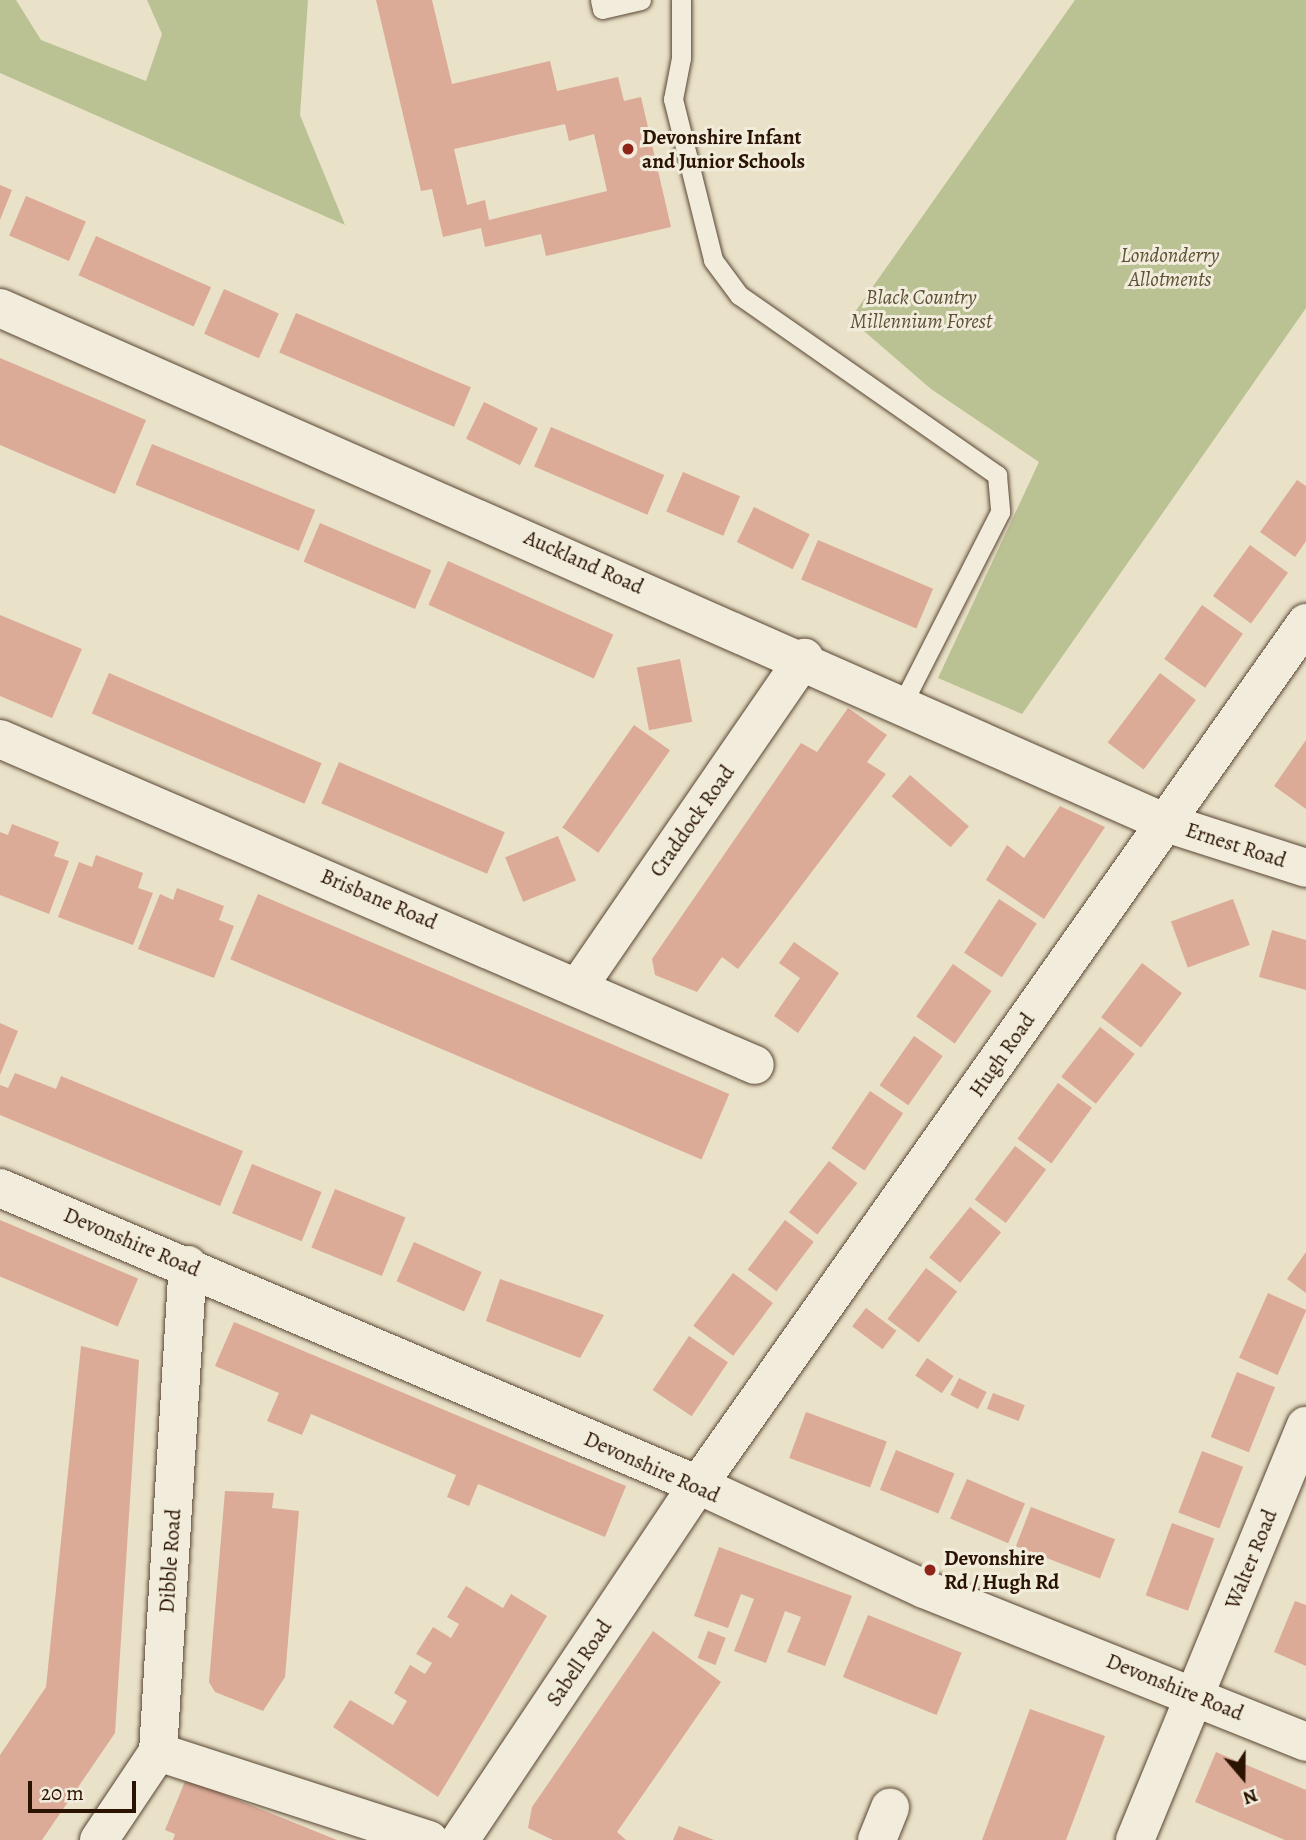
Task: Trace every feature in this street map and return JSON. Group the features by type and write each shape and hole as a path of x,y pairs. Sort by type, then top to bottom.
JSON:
{"street":[{"name":"Auckland Road","path":"0,308 804,658 1166,823"},
{"name":"Hugh Road","path":"698,1485 1306,623"},
{"name":"Craddock Road","path":"580,984 804,658"},
{"name":"Brisbane Road","path":"0,739 580,984 755,1065"},
{"name":"Ernest Road","path":"1166,823 1306,868"},
{"name":"Devonshire Road","path":"0,1188 188,1265 698,1485 924,1589 1196,1693 1306,1742"},
{"name":"Dibble Road","path":"158,1752 188,1265"},
{"name":"Walter Road","path":"1135,1840 1306,1426"},
{"name":"Sabell Road","path":"460,1840 698,1485"},
{"path":"99,1840 158,1752 429,1840"}],"lane":[{"path":"600,0 602,9 641,0"},
{"path":"681,0 681,58 673,99 713,260 739,295 997,475 1000,512 903,702"}],"green space":[{"path":"0,0 16,0 41,40 146,81 162,34 147,0 308,0 300,115 345,225 0,73"},
{"name":"Londonderry Allotments","path":"1075,0 1306,0 1306,308 1022,714 938,678 1039,462 931,389 850,319"}],"building":[{"path":"376,0 432,0 452,84 550,61 557,91 618,77 624,101 641,97 671,227 546,256 541,234 485,247 481,228 443,237 432,189 421,191","holes":["565,124 569,141 594,134 607,191 489,220 485,200 467,205 454,149"]},
{"path":"0,185 12,190 0,220"},
{"path":"26,196 86,221 69,261 9,236"},
{"path":"96,236 211,287 194,327 79,275"},
{"path":"224,289 279,313 259,358 204,334"},
{"path":"296,313 471,387 454,427 279,353"},
{"path":"0,358 146,420 115,494 0,445"},
{"path":"484,402 538,428 520,465 466,439"},
{"path":"551,427 664,475 647,515 534,467"},
{"path":"152,444 315,510 299,551 136,485"},
{"path":"683,472 740,496 723,536 666,512"},
{"path":"1297,480 1306,486 1306,541 1295,557 1260,532"},
{"path":"754,507 810,534 793,569 737,542"},
{"path":"320,523 431,570 415,609 304,562"},
{"path":"818,540 933,589 916,628 801,580"},
{"path":"1250,545 1288,573 1251,624 1213,596"},
{"path":"448,561 613,635 594,678 428,605"},
{"path":"1202,605 1243,634 1205,688 1164,659"},
{"path":"0,615 82,649 52,718 0,696"},
{"path":"680,659 692,722 649,730 637,667"},
{"path":"109,673 322,763 304,804 92,714"},
{"path":"1160,673 1196,700 1144,770 1108,742"},
{"path":"848,708 887,735 867,762 886,774 738,969 722,957 697,992 655,975 652,959 801,743 817,752"},
{"path":"634,725 670,750 598,853 562,827"},
{"path":"1306,740 1306,809 1274,786"},
{"path":"339,762 505,832 487,874 321,803"},
{"path":"910,775 969,826 950,847 892,796"},
{"path":"1060,806 1105,827 1044,919 986,880 1007,845 1024,858"},
{"path":"12,824 59,842 54,856 69,861 49,914 0,895 0,832 8,835"},
{"path":"558,836 576,881 523,902 505,857"},
{"path":"96,855 143,873 138,888 153,893 133,945 58,917 79,862 92,867"},
{"path":"177,888 224,906 219,920 234,926 214,978 138,949 160,894 173,900"},
{"path":"258,894 729,1094 702,1159 230,959"},
{"path":"999,899 1037,924 1002,977 964,953"},
{"path":"1233,899 1250,945 1188,968 1171,922"},
{"path":"1272,930 1306,940 1306,990 1259,977"},
{"path":"794,942 839,973 798,1033 774,1016 800,978 779,963"},
{"path":"1142,963 1182,993 1141,1047 1101,1017"},
{"path":"953,964 992,991 955,1043 916,1016"},
{"path":"0,1023 18,1031 0,1075"},
{"path":"1100,1027 1135,1054 1096,1104 1061,1077"},
{"path":"914,1036 943,1056 908,1105 880,1085"},
{"path":"15,1073 56,1089 61,1076 243,1151 220,1206 0,1115 0,1085 8,1088"},
{"path":"1058,1083 1092,1108 1051,1164 1017,1139"},
{"path":"870,1091 903,1113 865,1171 831,1148"},
{"path":"1015,1146 1046,1169 1006,1223 975,1200"},
{"path":"829,1161 857,1183 817,1234 789,1212"},
{"path":"252,1164 322,1192 302,1241 232,1213"},
{"path":"335,1189 405,1217 382,1276 311,1247"},
{"path":"970,1207 1001,1232 960,1283 929,1258"},
{"path":"0,1220 138,1279 118,1326 0,1276"},
{"path":"785,1220 814,1242 776,1291 748,1270"},
{"path":"414,1242 482,1272 464,1311 397,1281"},
{"path":"1306,1252 1306,1293 1287,1279"},
{"path":"926,1268 957,1291 919,1343 887,1319"},
{"path":"733,1273 773,1303 733,1356 693,1326"},
{"path":"500,1279 604,1315 580,1358 486,1321"},
{"path":"1268,1293 1306,1310 1277,1375 1239,1358"},
{"path":"866,1308 896,1331 883,1349 852,1326"},
{"path":"234,1322 626,1486 605,1537 478,1484 469,1506 447,1497 456,1475 311,1414 302,1435 267,1421 279,1393 215,1366"},
{"path":"689,1336 728,1362 692,1416 653,1390"},
{"path":"81,1346 139,1360 115,1733 42,1840 0,1840 0,1755 46,1687"},
{"path":"927,1358 954,1376 942,1393 915,1375"},
{"path":"1237,1372 1275,1387 1249,1452 1211,1437"},
{"path":"959,1378 987,1392 978,1409 950,1395"},
{"path":"993,1393 1025,1405 1019,1421 987,1409"},
{"path":"806,1412 887,1441 870,1487 789,1458"},
{"path":"896,1450 954,1474 938,1513 880,1490"},
{"path":"1202,1451 1243,1467 1219,1528 1178,1513"},
{"path":"967,1479 1025,1504 1008,1543 950,1519"},
{"path":"225,1491 274,1493 272,1508 299,1511 285,1677 263,1711 215,1692 209,1682"},
{"path":"1031,1507 1115,1539 1100,1578 1016,1546"},
{"path":"1172,1523 1214,1538 1188,1611 1146,1595"},
{"path":"719,1547 852,1596 825,1666 787,1652 801,1617 785,1611 766,1663 734,1651 754,1599 741,1594 728,1628 694,1616"},
{"path":"466,1586 503,1608 511,1594 547,1616 438,1797 333,1727 350,1700 393,1725 407,1701 394,1693 410,1665 425,1674 432,1663 416,1654 433,1627 451,1638 459,1624 447,1617"},
{"path":"1295,1601 1306,1605 1306,1666 1274,1652"},
{"path":"868,1615 962,1653 937,1715 843,1677"},
{"path":"653,1631 721,1682 617,1832 626,1840 553,1840 528,1828 532,1807"},
{"path":"708,1631 726,1638 715,1665 698,1658"},
{"path":"1030,1709 1105,1736 1066,1840 982,1840"},
{"path":"1216,1752 1306,1790 1306,1840 1285,1840 1195,1802"},
{"path":"186,1779 337,1840 173,1840 175,1834 165,1830"},
{"path":"679,1826 714,1840 673,1840"}],"place":[{"name":"Devonshire Infant and Junior Schools","path":"628,149"},
{"name":"Devonshire Rd / Hugh Rd","path":"930,1570"}],"park label":[{"name":"Black Country Millennium Forest","path":"921,309"}]}
